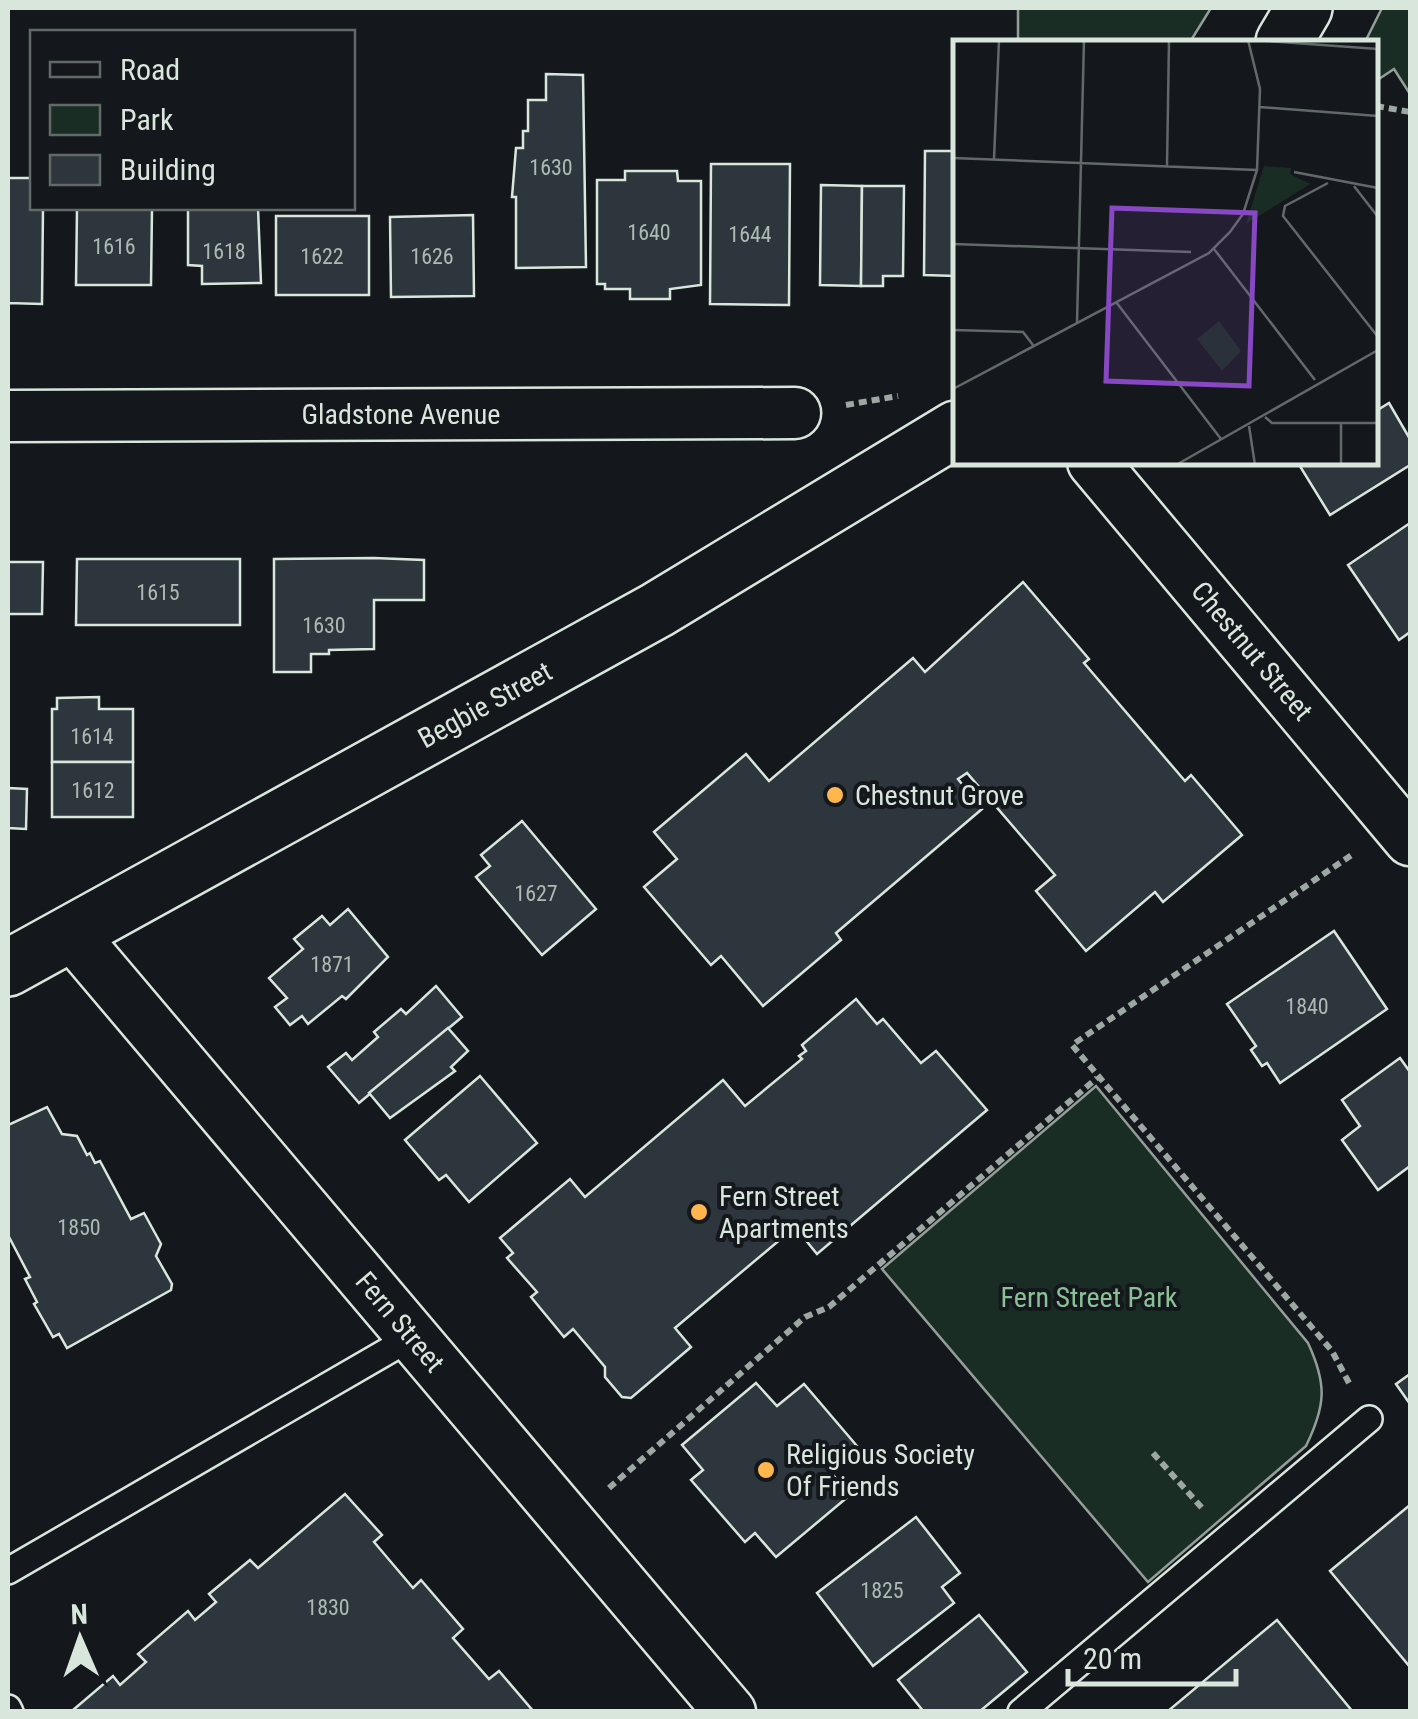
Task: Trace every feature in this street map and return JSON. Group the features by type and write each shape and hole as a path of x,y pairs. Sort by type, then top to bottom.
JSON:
{"main road":[{"path":"1285,40 1304,8"},
{"name":"Begbie Street","path":"8,968 657,610 953,431"}],"street":[{"name":"Gladstone Avenue","path":"8,416 796,412"},
{"name":"Chestnut Street","path":"1096,465 1403,830"},
{"name":"Fern Street","path":"70,932 730,1712"}],"lane":[{"path":"8,1571 412,1337"},
{"path":"1021,1712 1369,1420"}],"path":[{"path":"1378,106 1410,112"},
{"path":"796,412 902,396"},
{"path":"1369,1420 1332,1352 1072,1045 1333,871 1403,830"},
{"path":"570,1521 805,1318 829,1307 1097,1078"},
{"path":"1153,1453 1228,1538"}],"green space":[{"path":"1018,8 1211,8 1191,40 1018,40"},
{"path":"1382,8 1410,8 1410,94 1394,69 1378,80 1378,40 1366,40"},
{"name":"Fern Street Park","path":"1096,1086 1308,1343 1321,1383 1320,1406 1306,1446 1148,1582 882,1269"}],"building":[{"path":"546,74 583,75 586,267 516,268 516,197 512,197 516,148 523,148 523,131 528,131 528,100 546,100"},
{"path":"925,151 953,151 953,276 924,275"},
{"path":"711,164 790,164 789,305 710,304"},
{"path":"625,171 677,171 678,181 701,181 701,285 670,289 670,299 630,299 630,289 605,289 605,284 597,284 597,180 625,180"},
{"path":"8,178 30,178 30,210 43,210 42,304 8,303"},
{"path":"821,185 862,186 861,286 820,285"},
{"path":"862,186 904,186 903,276 883,276 883,286 861,286"},
{"path":"77,210 152,210 151,285 76,285"},
{"path":"188,210 258,210 261,283 202,284 202,266 188,265"},
{"path":"473,215 474,296 391,297 390,217"},
{"path":"276,216 369,216 369,295 276,295"},
{"path":"1389,403 1410,439 1410,465 1330,515 1299,465 1378,465 1378,410"},
{"path":"1410,523 1410,632 1399,640 1348,565"},
{"path":"77,559 240,559 240,625 76,625"},
{"path":"274,559 424,560 424,600 374,600 374,649 311,654 311,672 274,672"},
{"path":"8,562 43,562 42,614 8,614"},
{"name":"Chestnut Grove","path":"1023,582 1089,659 1084,663 1185,781 1191,775 1242,835 1163,902 1155,892 1086,951 1036,891 1055,875 967,773 958,779 982,809 836,933 841,940 763,1006 721,956 711,965 644,887 677,859 654,832 746,754 769,781 913,658 925,672"},
{"path":"99,697 99,709 133,709 133,762 52,762 52,709 57,709 57,698"},
{"path":"52,762 133,762 133,817 52,817"},
{"path":"8,788 27,789 26,829 8,828"},
{"path":"522,821 596,909 542,955 476,877 490,866 481,855"},
{"path":"348,909 388,957 346,999 342,996 308,1024 302,1016 290,1025 275,1007 287,998 269,978 303,949 294,939 322,916 330,925"},
{"path":"1334,931 1387,1009 1280,1083 1267,1063 1262,1066 1251,1050 1256,1046 1227,1004"},
{"path":"436,986 462,1017 359,1103 328,1067 346,1053 352,1060 378,1037 374,1032 401,1009 406,1014"},
{"name":"Fern Street Apartments","path":"856,999 877,1024 883,1019 921,1063 936,1051 987,1110 817,1254 795,1227 675,1328 691,1347 631,1398 622,1397 605,1377 605,1367 573,1329 564,1337 531,1297 537,1292 507,1258 513,1253 500,1238 570,1179 585,1197 723,1080 745,1106 802,1059 799,1056 806,1051 802,1045"},
{"path":"448,1028 468,1051 451,1067 455,1071 390,1118 369,1093"},
{"path":"1400,1058 1410,1072 1410,1166 1378,1190 1342,1140 1360,1126 1342,1100"},
{"path":"480,1076 537,1143 469,1202 446,1175 439,1180 405,1140"},
{"path":"47,1107 62,1134 77,1136 87,1155 90,1153 95,1163 100,1161 131,1219 144,1213 161,1244 156,1256 172,1284 171,1290 67,1348 59,1334 53,1337 34,1304 37,1302 25,1279 30,1277 8,1235 8,1125"},
{"path":"1410,1374 1410,1404 1396,1384"},
{"name":"Religious Society Of Friends","path":"756,1383 777,1406 804,1384 857,1446 829,1470 850,1495 776,1557 755,1533 745,1542 691,1480 703,1470 682,1445"},
{"path":"345,1494 382,1535 374,1542 413,1588 421,1580 463,1629 453,1638 489,1679 499,1671 534,1712 73,1710 113,1676 120,1685 146,1662 138,1654 188,1611 195,1620 216,1602 209,1594 250,1560 258,1568"},
{"path":"1410,1505 1410,1667 1330,1571"},
{"path":"916,1517 960,1573 942,1587 954,1603 873,1666 817,1593"},
{"path":"979,1615 1027,1672 979,1712 924,1712 898,1680"},
{"path":"1277,1620 1353,1712 1168,1712 1168,1711"}],"place":[{"name":"Chestnut Grove","path":"835,795"},
{"name":"Fern Street Apartments","path":"699,1212"},
{"name":"Religious Society Of Friends","path":"766,1470"}]}
